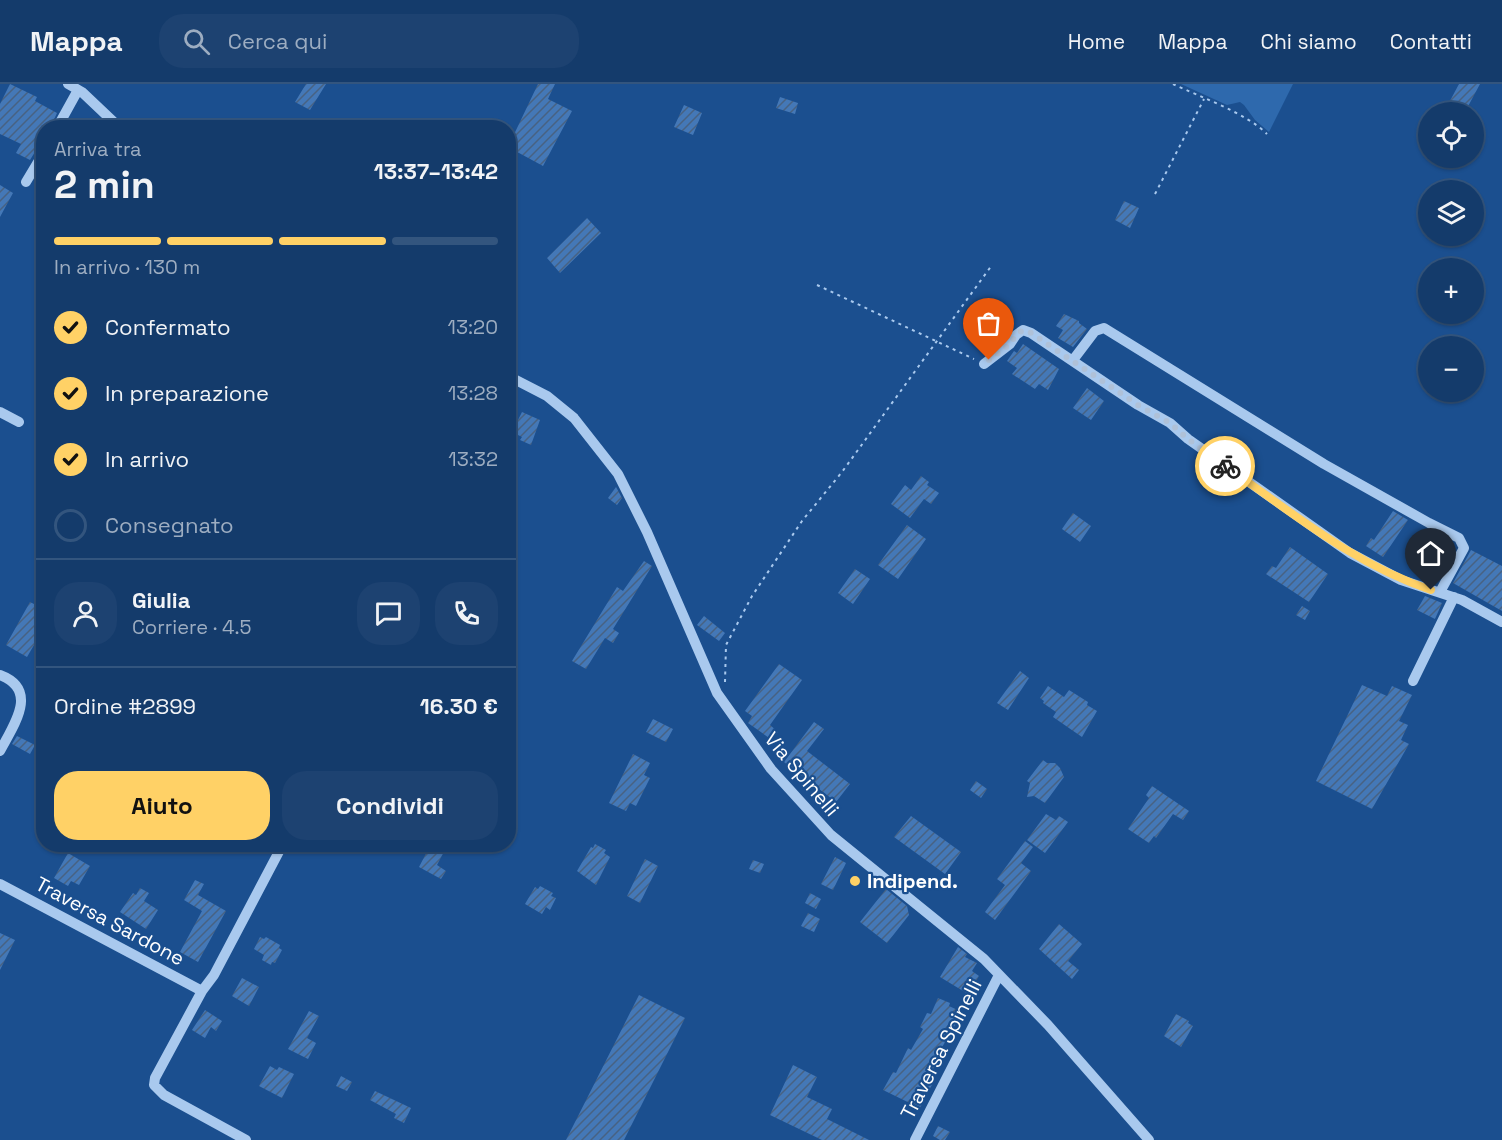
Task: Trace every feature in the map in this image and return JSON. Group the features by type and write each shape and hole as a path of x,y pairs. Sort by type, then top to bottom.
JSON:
{"street":[{"path":"68,84 111,120"},
{"path":"61,120 78,90"},
{"path":"26,182 36,165"},
{"path":"1073,360 1095,331 1104,328 1324,464 1459,538 1464,548 1440,592"},
{"path":"984,363 1010,344 1023,330 1073,360 1138,405 1170,423 1188,439 1350,553 1401,580 1454,597 1502,622"},
{"name":"Via Spinelli","path":"516,380 547,396 574,418 618,474 717,693 771,769 831,835 977,953 1048,1025 1149,1140"},
{"path":"0,412 19,422"},
{"path":"1413,681 1454,597"},
{"path":"0,675 16,685 21,701 19,714 0,751"},
{"path":"246,1140 164,1095 154,1085 155,1078 202,991 214,975 279,852"},
{"name":"Traversa Sardone","path":"0,884 202,991"},
{"name":"Traversa Spinelli","path":"915,1140 999,975"}],"path":[{"path":"1173,84 1238,115 1267,134"},
{"path":"1155,194 1204,99"},
{"path":"717,693 724,683 726,645 752,596 802,521 842,472 992,265"},
{"path":"817,285 984,363"}],"shaded area":[{"path":"1181,84 1293,84 1269,132 1240,102 1227,105"}],"building":[{"path":"10,84 37,97 35,101 57,113 54,120 36,120 36,150 30,160 16,153 21,144 0,134 0,104"},
{"path":"306,84 326,84 310,110 295,102"},
{"path":"538,84 555,84 548,99 572,111 543,166 516,151 516,130"},
{"path":"1459,84 1480,84 1470,102 1449,102"},
{"path":"780,97 798,103 795,114 776,108"},
{"path":"684,105 702,113 693,135 674,127"},
{"path":"0,185 13,193 0,217"},
{"path":"1124,201 1139,208 1130,228 1115,220"},
{"path":"587,218 601,233 560,273 547,258"},
{"path":"1064,314 1079,321 1087,329 1073,347 1058,338 1063,330 1056,326"},
{"path":"1023,344 1059,369 1048,390 1039,384 1035,389 1012,374 1017,368 1007,361"},
{"path":"1087,388 1104,401 1091,420 1073,408"},
{"path":"522,412 540,420 531,445 520,440 522,437 516,434 516,424"},
{"path":"921,476 929,482 927,485 939,493 931,504 924,499 910,518 891,504 905,485 911,490"},
{"path":"616,487 622,498 617,505 608,498"},
{"path":"1393,511 1408,520 1383,557 1366,546 1371,538 1374,540"},
{"path":"1073,513 1091,526 1080,542 1062,529"},
{"path":"907,525 926,539 898,579 878,565"},
{"path":"1438,543 1448,549 1432,573 1408,557 1414,548 1429,557"},
{"path":"1290,547 1328,574 1309,602 1266,574 1272,566 1276,568"},
{"path":"1471,550 1502,566 1502,611 1453,583"},
{"path":"644,561 652,566 613,629 619,633 613,643 605,638 586,669 572,661 617,587 623,591"},
{"path":"855,569 870,579 853,604 838,593"},
{"path":"1425,596 1442,603 1435,619 1417,610"},
{"path":"30,602 36,605 36,642 27,657 6,645"},
{"path":"1302,606 1310,611 1305,620 1296,615"},
{"path":"704,616 725,633 719,641 697,625"},
{"path":"779,664 802,680 770,725 778,732 772,740 748,723 752,716 745,711"},
{"path":"1020,671 1029,678 1008,710 997,703"},
{"path":"1362,685 1387,696 1392,686 1412,695 1399,721 1408,725 1401,740 1409,744 1372,809 1316,781"},
{"path":"1048,686 1064,697 1069,690 1088,702 1087,705 1097,711 1082,737 1053,717 1056,712 1043,703 1044,701 1040,698"},
{"path":"653,719 673,729 666,742 646,732"},
{"path":"814,722 824,729 807,751 850,784 836,802 784,762"},
{"path":"17,736 35,745 30,754 12,744"},
{"path":"633,754 650,763 644,775 650,778 636,806 630,803 626,811 609,803"},
{"path":"1043,760 1047,763 1055,763 1064,777 1045,803 1034,796 1027,797 1030,783 1027,781"},
{"path":"976,781 987,789 981,798 970,790"},
{"path":"1152,786 1189,811 1183,820 1173,814 1156,838 1154,836 1149,843 1128,829 1149,798 1146,795"},
{"path":"1046,814 1056,820 1059,816 1068,822 1045,853 1027,840"},
{"path":"911,816 961,852 945,874 894,837"},
{"path":"1025,841 1033,847 1021,863 1031,871 995,920 985,912 1005,885 997,879"},
{"path":"595,844 606,850 604,853 610,857 596,885 577,871"},
{"path":"427,852 444,852 437,865 446,871 441,879 419,867"},
{"path":"68,853 90,866 79,885 71,881 68,886 54,878"},
{"path":"835,857 846,863 833,890 821,884"},
{"path":"645,859 658,866 640,903 627,896"},
{"path":"753,860 764,864 760,873 749,869"},
{"path":"195,880 204,884 198,895 226,911 198,962 180,952 202,911 184,900"},
{"path":"540,886 553,893 551,896 556,898 550,910 546,907 542,914 525,904 535,887 538,889"},
{"path":"140,888 149,893 144,901 158,910 146,929 120,912 133,893 136,895"},
{"path":"886,889 907,906 909,915 887,943 860,922"},
{"path":"810,893 821,899 816,909 805,903"},
{"path":"808,913 820,919 814,932 801,926"},
{"path":"1059,924 1082,944 1068,961 1079,970 1072,979 1039,949"},
{"path":"0,933 15,940 0,970"},
{"path":"260,937 264,939 266,937 280,945 279,948 282,950 275,963 272,962 271,965 262,960 264,955 254,949"},
{"path":"958,947 967,954 965,957 977,963 972,971 979,976 968,994 940,977"},
{"path":"242,978 259,987 249,1006 232,996"},
{"path":"639,995 685,1018 624,1140 566,1140"},
{"path":"938,998 966,1014 959,1018 941,1049 930,1077 935,1079 920,1108 883,1090 893,1072 896,1073 908,1048 911,1050 923,1029 920,1027 927,1013 931,1014"},
{"path":"205,1010 222,1021 216,1031 211,1027 205,1038 192,1030"},
{"path":"309,1011 319,1016 307,1038 316,1043 308,1059 288,1049"},
{"path":"1176,1014 1193,1026 1181,1047 1164,1036"},
{"path":"793,1065 817,1077 807,1097 832,1109 827,1119 869,1140 822,1140 770,1115"},
{"path":"270,1066 277,1070 279,1067 294,1074 282,1098 259,1086"},
{"path":"341,1076 352,1082 347,1091 336,1086"},
{"path":"375,1091 411,1108 404,1123 394,1118 396,1114 370,1100"},
{"path":"938,1126 950,1132 945,1140 933,1136"}],"way so far":[{"path":"989,360 1010,344 1023,330 1031,333 1138,405 1170,423 1225,466"}],"place":[{"name":"Indipend.","path":"855,881"}],"route":[{"path":"1225,466 1350,553 1401,580 1431,590"}]}
